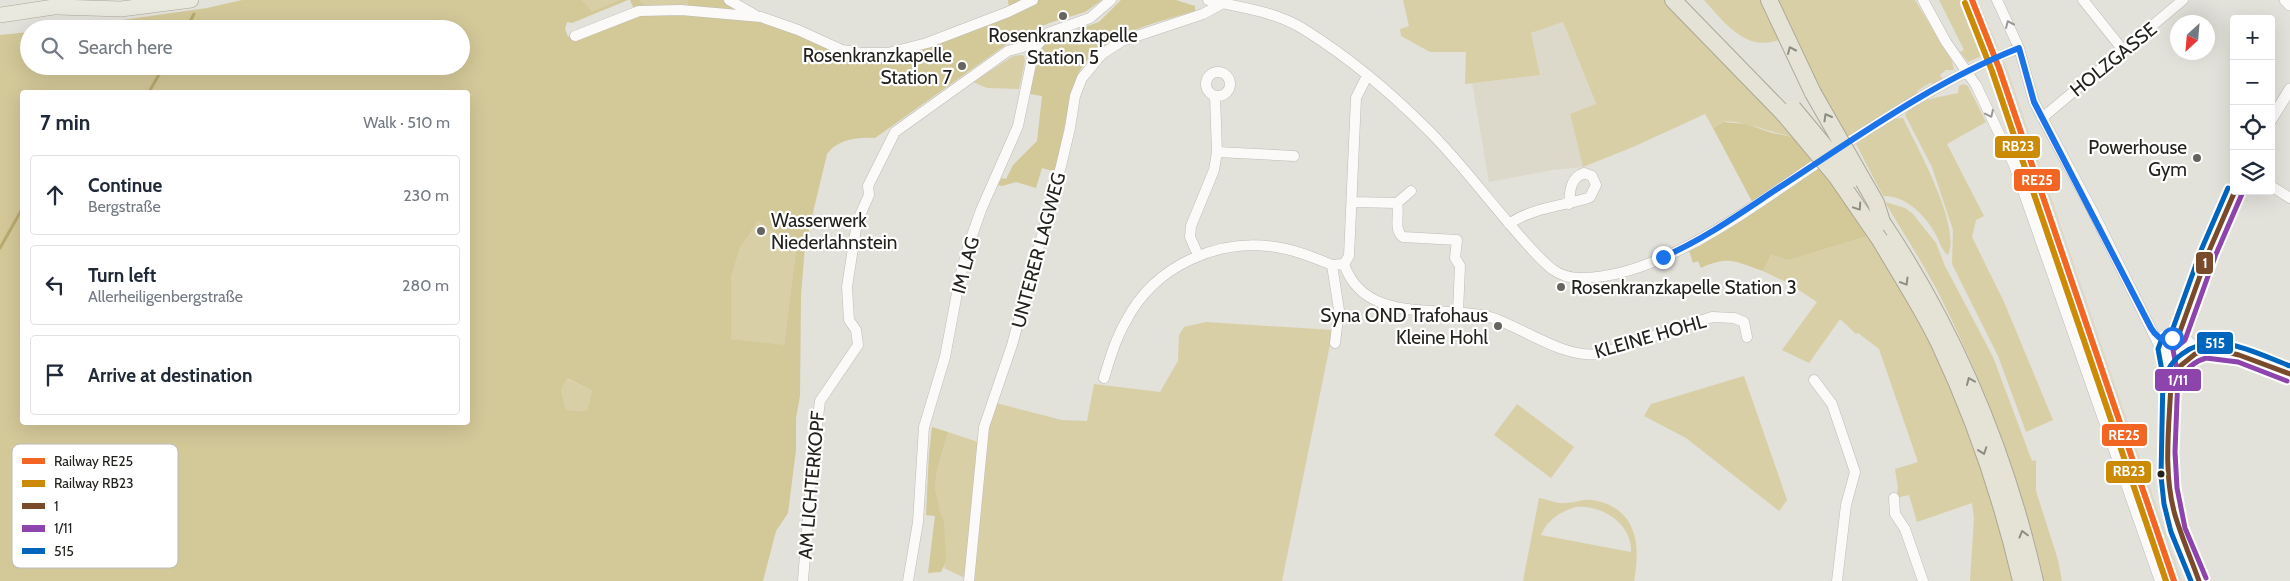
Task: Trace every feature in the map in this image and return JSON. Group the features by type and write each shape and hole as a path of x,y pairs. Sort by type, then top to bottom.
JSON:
{"highway":[{"path":"1673,0 1789,111"},
{"path":"1688,0 1789,111 1836,176 1884,232 1944,326 1980,405 2010,487 2035,581"},
{"path":"1769,0 1813,94 1876,203 1884,232 1938,341 1965,403 1995,484 2021,581"}],"main road":[{"path":"0,15 64,3 96,0"},
{"path":"64,3 121,9 191,0"}],"street":[{"path":"729,0 761,17 798,30 842,50 862,53 886,53 927,43 1008,12 1033,0"},
{"path":"1037,44 1050,32 1092,17 1111,0"},
{"path":"1208,0 1223,4 1253,5 1282,17 1306,30 1367,76 1426,128 1509,224 1544,261 1555,270 1567,276 1581,278 1598,277 1642,266 1712,233 1901,109 1982,63 2016,49"},
{"path":"1922,0 1946,42 1976,85 2014,165 2160,581"},
{"path":"1998,0 2034,102 2042,118 2154,333 2185,360"},
{"path":"2083,0 2123,50"},
{"name":"HOLZGASSE","path":"2042,118 2183,0"},
{"path":"2285,0 2290,5"},
{"name":"UNTERER LAGWEG","path":"969,581 984,427 1012,345 1061,166 1075,96 1082,78 1102,54 1120,42 1203,14 1223,4"},
{"path":"575,36 640,11 681,10 761,17"},
{"name":"AM LICHTERKOPF","path":"802,581 812,465 820,401 858,345 856,330 850,320 847,287 857,222 869,195 869,185 889,140 895,132 1008,52 1037,44"},
{"name":"IM LAG","path":"908,581 918,522 924,427 944,357 961,272 981,210 1018,126 1031,60 1037,44"},
{"path":"1104,378 1123,325 1142,296 1170,271 1198,256 1237,246 1272,247 1303,253 1332,265 1344,264 1348,258 1350,245 1356,98 1367,76"},
{"path":"2275,113 2290,88"},
{"path":"1198,256 1190,237 1190,226 1214,170 1217,152 1215,96"},
{"path":"1217,152 1294,156"},
{"path":"2275,188 2290,198"},
{"path":"1352,202 1397,203 1410,191"},
{"path":"2199,581 2177,522 2170,495 2168,464 2171,381 2170,347 2233,195"},
{"path":"1397,203 1398,229 1401,236 1414,239 1457,240 1455,258 1460,266 1458,312"},
{"path":"1509,224 1526,214 1569,204"},
{"name":"KLEINE HOHL","path":"1344,264 1353,284 1370,297 1407,309 1458,312 1490,317 1564,350 1583,355 1599,354 1712,317 1734,318 1744,322 1747,336"},
{"path":"1332,265 1339,310 1334,343"},
{"path":"2170,347 2190,344 2208,350 2239,356 2290,374"},
{"path":"2171,381 2185,360 2190,344"},
{"path":"2185,360 2208,350"},
{"path":"1814,380 1832,404 1855,472 1846,505 1836,577"},
{"path":"1894,498 1895,514 1905,529 1923,581"}],"shaded area":[{"path":"242,0 582,0 592,11 619,0 628,0 572,23 567,22 565,29 568,37 574,33 637,16 630,0 640,0 645,5 688,6 688,0 737,0 749,8 843,46 882,50 904,46 1009,8 1008,0 1102,0 1085,12 1049,23 1010,42 875,138 861,138 842,142 827,154 805,246 801,295 800,396 796,418 796,450 788,513 776,531 763,581 0,581 0,35 20,33 20,75 470,75 470,20 122,20 207,8","holes":["758,221 796,249 784,345 731,339 731,278 740,248","567,378 592,391 587,411 566,410 561,390"]},
{"path":"582,0 619,0 592,11"},
{"path":"640,0 688,0 688,6 645,5"},
{"path":"1121,0 1176,0 1195,6 1195,11 1128,33 1096,51 1085,64 1077,78 1070,120 1066,119 1056,172 1042,168 1036,188 1016,182 1002,186 998,185 1002,178 1006,179 1013,165 1037,141 1042,96 1030,94 1035,69 1043,45 1054,38 1099,22"},
{"path":"1403,0 1663,0 1733,69 1793,137 1730,122 1723,122 1713,128 1705,114 1633,147 1583,167 1570,114 1596,104 1563,22 1531,33 1540,75 1465,84 1466,52 1430,52 1401,36 1400,29 1409,26"},
{"path":"1704,0 1762,0 1779,40 1767,43 1756,42 1736,33"},
{"path":"1773,0 1915,0 1952,61 1954,70 1946,70 1940,75 1943,80 1936,84 1930,83 1917,91 1918,93 1848,137 1819,90"},
{"path":"1939,0 1967,0 1989,53 1968,62 1960,52 1964,50"},
{"path":"1967,0 1978,0 1999,49 1989,53"},
{"path":"1563,22 1596,105 1570,114 1583,167 1552,170 1489,182 1472,83 1540,75 1531,33"},
{"path":"1013,56 1024,56 1025,61 1019,89 987,88 973,82"},
{"path":"2005,62 2182,581 2168,581 2060,271 1993,66"},
{"path":"1963,84 1968,86 1986,122 1947,144 1984,216 1976,220 1972,237 2004,302 2053,420 2026,432 1998,356 1952,264 1953,230 1932,167 1905,115 1915,105 1922,102 1958,93 1959,86"},
{"path":"1903,118 1927,166 1943,206 1949,226 1951,242 1948,255 1921,214 1900,199 1883,196 1856,144 1892,119"},
{"path":"1723,122 1746,124 1772,133 1793,137 1810,153 1868,236 1789,260 1771,255 1763,271 1732,261 1719,262 1701,268 1698,261 1693,263 1689,251 1700,246 1756,209 1713,128"},
{"path":"1885,202 1905,208 1913,214 1936,243 1945,266 1993,357 2032,461 2036,460 2036,491 2058,560 2062,581 2044,581 2035,543 2000,432 1970,360 1937,290"},
{"path":"758,221 796,249 784,346 731,339 731,278 740,248"},
{"path":"1868,236 1929,339 1968,421 1988,482 2014,581 1970,581 1974,518 1972,503 1917,522 1909,495 1896,498 1898,488 1895,469 1918,462 1879,349 1858,333 1856,334 1840,319 1809,363 1782,350 1817,302 1788,283 1763,271 1771,255 1789,260"},
{"path":"1206,322 1333,330 1282,581 974,581 987,428 996,403 1062,420 1087,421 1094,384 1160,392 1178,361 1179,335 1184,327"},
{"path":"1744,376 1787,500 1779,511 1686,438 1644,416 1651,404"},
{"path":"566,378 592,391 587,411 566,410 561,390"},
{"path":"1517,404 1574,447 1551,478 1494,435"},
{"path":"932,427 948,432 937,471 935,488 940,513 944,521 946,562 941,572 928,573 935,516 926,515"},
{"path":"948,432 978,442 965,578 944,568 946,562 935,488 937,471"},
{"path":"1539,498 1562,503 1592,500 1607,504 1619,511 1627,519 1636,541 1637,554 1634,581 1523,581","holes":["1576,507 1586,507 1605,513 1621,524 1630,542 1631,552 1541,535 1547,525 1560,514"]}],"waterway":[{"path":"191,20 194,14"},
{"path":"150,90 159,75"},
{"path":"0,248 20,213"}],"rail line":[{"name":"RE25","path":"1972,0 1999,68 2174,581"},
{"name":"RB23","path":"1965,3 1992,71 2166,581"}],"transit line":[{"name":"515","path":"2191,581 2171,532 2164,504 2161,476 2163,376 2158,349 2163,336 2172,331 2202,248 2228,188"},
{"name":"1","path":"2178,337 2209,251 2233,195"},
{"name":"1/11","path":"2206,578 2185,528 2177,488 2175,452 2178,375 2173,350 2185,340 2216,254 2242,195"},
{"name":"515","path":"2164,391 2166,375 2174,361 2195,347 2208,343 2235,346 2290,366"},
{"name":"1","path":"2199,581 2171,499 2168,466 2171,384 2179,367 2195,354 2204,350 2218,350 2239,355 2290,374"},
{"name":"1/11","path":"2178,391 2186,370 2206,358 2238,362 2287,381"}],"place":[{"name":"Rosenkranzkapelle Station 5","path":"1063,16"},
{"name":"Rosenkranzkapelle Station 7","path":"962,66"},
{"name":"Powerhouse Gym","path":"2197,158"},
{"name":"Wasserwerk Niederlahnstein","path":"761,231"},
{"name":"Rosenkranzkapelle Station 3","path":"1561,287"},
{"name":"Syna OND Trafohaus Kleine Hohl","path":"1498,326"}],"route":[{"path":"1663,257 1712,233 1901,109 1982,63 2019,48 2034,102 2093,212 2151,328 2162,339 2169,341 2172,338"}]}
